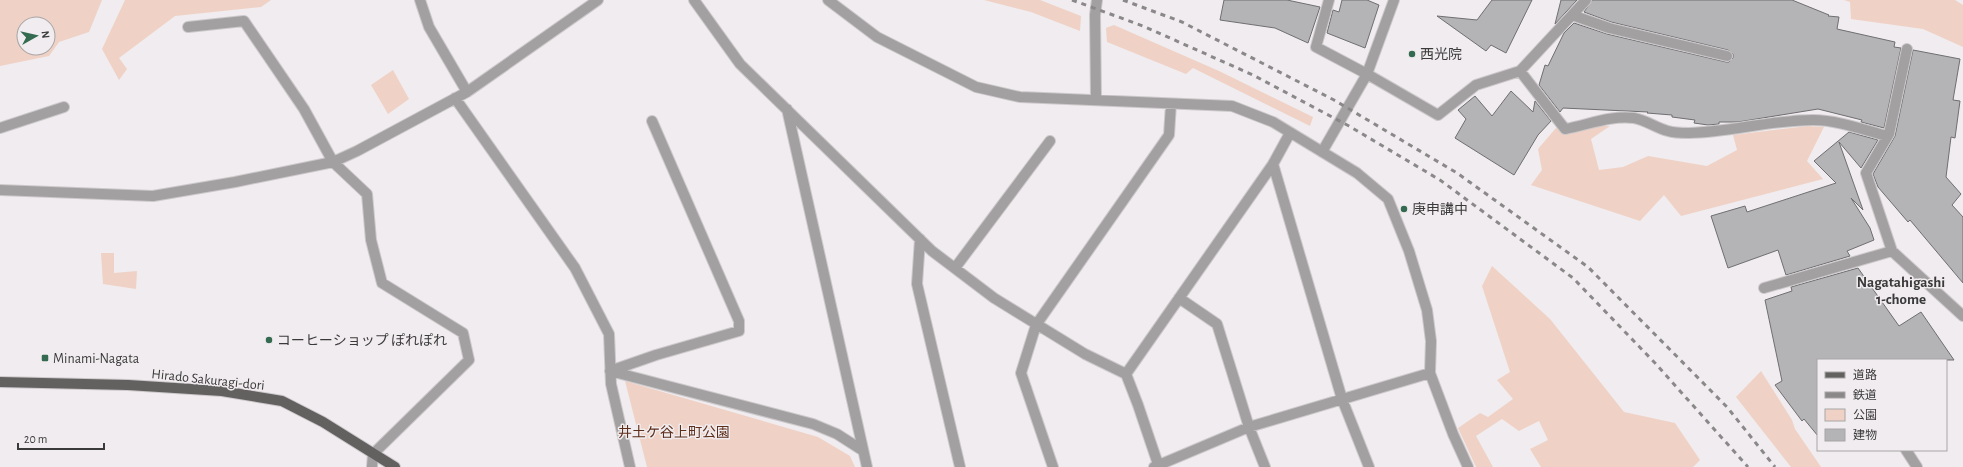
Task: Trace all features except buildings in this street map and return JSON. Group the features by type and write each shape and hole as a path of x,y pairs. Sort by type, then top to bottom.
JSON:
{"main road":[{"name":"Hirado Sakuragi-dori","path":"0,382 128,385 222,391 282,401 323,422 395,467"}],"street":[{"path":"420,0 429,27 467,92"},
{"path":"0,190 153,196 236,182 333,162 357,151 467,92 598,0"},
{"path":"694,0 740,64 920,239 954,268 994,298 1085,354 1126,374 1138,405 1157,466 1249,427 1430,373"},
{"path":"828,0 877,37 976,87 1020,97 1232,106 1273,122 1358,173 1388,199 1409,251 1427,310 1431,341 1430,373 1453,434 1468,467"},
{"path":"1096,100 1095,15 1097,0"},
{"path":"1329,0 1316,47 1368,74 1438,115 1476,85 1520,72 1586,0"},
{"path":"1322,152 1368,74 1394,0"},
{"path":"1572,16 1609,28 1727,56"},
{"path":"188,27 244,21 304,108 333,162 367,194 371,240 382,283 463,333 469,360 373,454 372,467"},
{"path":"1907,49 1887,136 1866,173 1892,251 1908,264 1963,316"},
{"path":"1520,72 1565,129 1614,117 1635,118 1654,124 1668,132 1687,133 1721,131 1782,122 1814,120 1835,122 1887,136"},
{"path":"455,98 575,268 609,334 611,384 630,467"},
{"path":"1053,467 1021,373 1036,325 1169,135 1171,104"},
{"path":"0,128 64,107"},
{"path":"787,109 867,467"},
{"path":"610,371 656,355 739,331 739,321 652,121"},
{"path":"1126,374 1273,164 1290,133"},
{"path":"954,268 1050,141"},
{"path":"1273,164 1342,399 1369,467"},
{"path":"920,239 917,284 960,467"},
{"path":"1764,288 1892,251"},
{"path":"1179,298 1218,324 1249,427 1265,467"},
{"path":"610,371 813,424 837,434 862,450"},
{"path":"1907,451 1917,467"}],"green space":[{"path":"0,0 102,0 89,32 59,42 56,46 56,16 16,16 16,56 49,56 0,66"},
{"path":"125,0 271,0 261,7 175,16 119,58 127,69 119,80 102,49"},
{"path":"984,0 1040,0 1081,16 1080,31 1031,12"},
{"path":"1844,0 1955,0 1963,5 1963,47 1923,29 1851,19 1850,2"},
{"path":"1114,25 1219,71 1313,117 1310,126 1193,68 1186,74 1107,42 1106,28"},
{"path":"393,70 409,99 388,114 371,85"},
{"path":"1599,126 1610,126 1591,139 1599,170 1623,167 1648,156 1707,166 1737,150 1733,135 1808,126 1824,127 1807,161 1823,179 1681,216 1664,195 1640,221 1531,185 1542,170 1538,149 1556,128 1567,134"},
{"path":"101,253 114,253 114,273 137,271 136,289 103,284"},
{"path":"1492,266 1550,319 1624,412 1675,423 1700,460 1693,467 1541,467 1530,449 1548,440 1539,421 1519,431 1502,419 1476,436 1493,467 1476,467 1458,428 1480,413 1488,417 1513,399 1497,380 1510,372 1482,286"},
{"path":"1761,371 1792,420 1795,429 1821,467 1791,467 1736,397"},
{"name":"井土ケ谷上町公園","path":"625,381 818,437 850,456 855,467 647,467"}],"railway":[{"path":"1072,0 1143,26 1253,75 1349,126 1440,180 1573,278 1655,363 1748,467"},
{"path":"1123,0 1182,22 1334,100 1457,173 1588,267 1727,407 1775,467"}],"place":[{"name":"西光院","path":"1412,54"},
{"name":"庚申講中","path":"1404,209"},
{"name":"コーヒーショップ ぽれぽれ","path":"269,340"},
{"name":"Minami-Nagata","path":"45,358"}],"district":[{"name":"Nagatahigashi 1-chome","path":"1901,290"}]}
